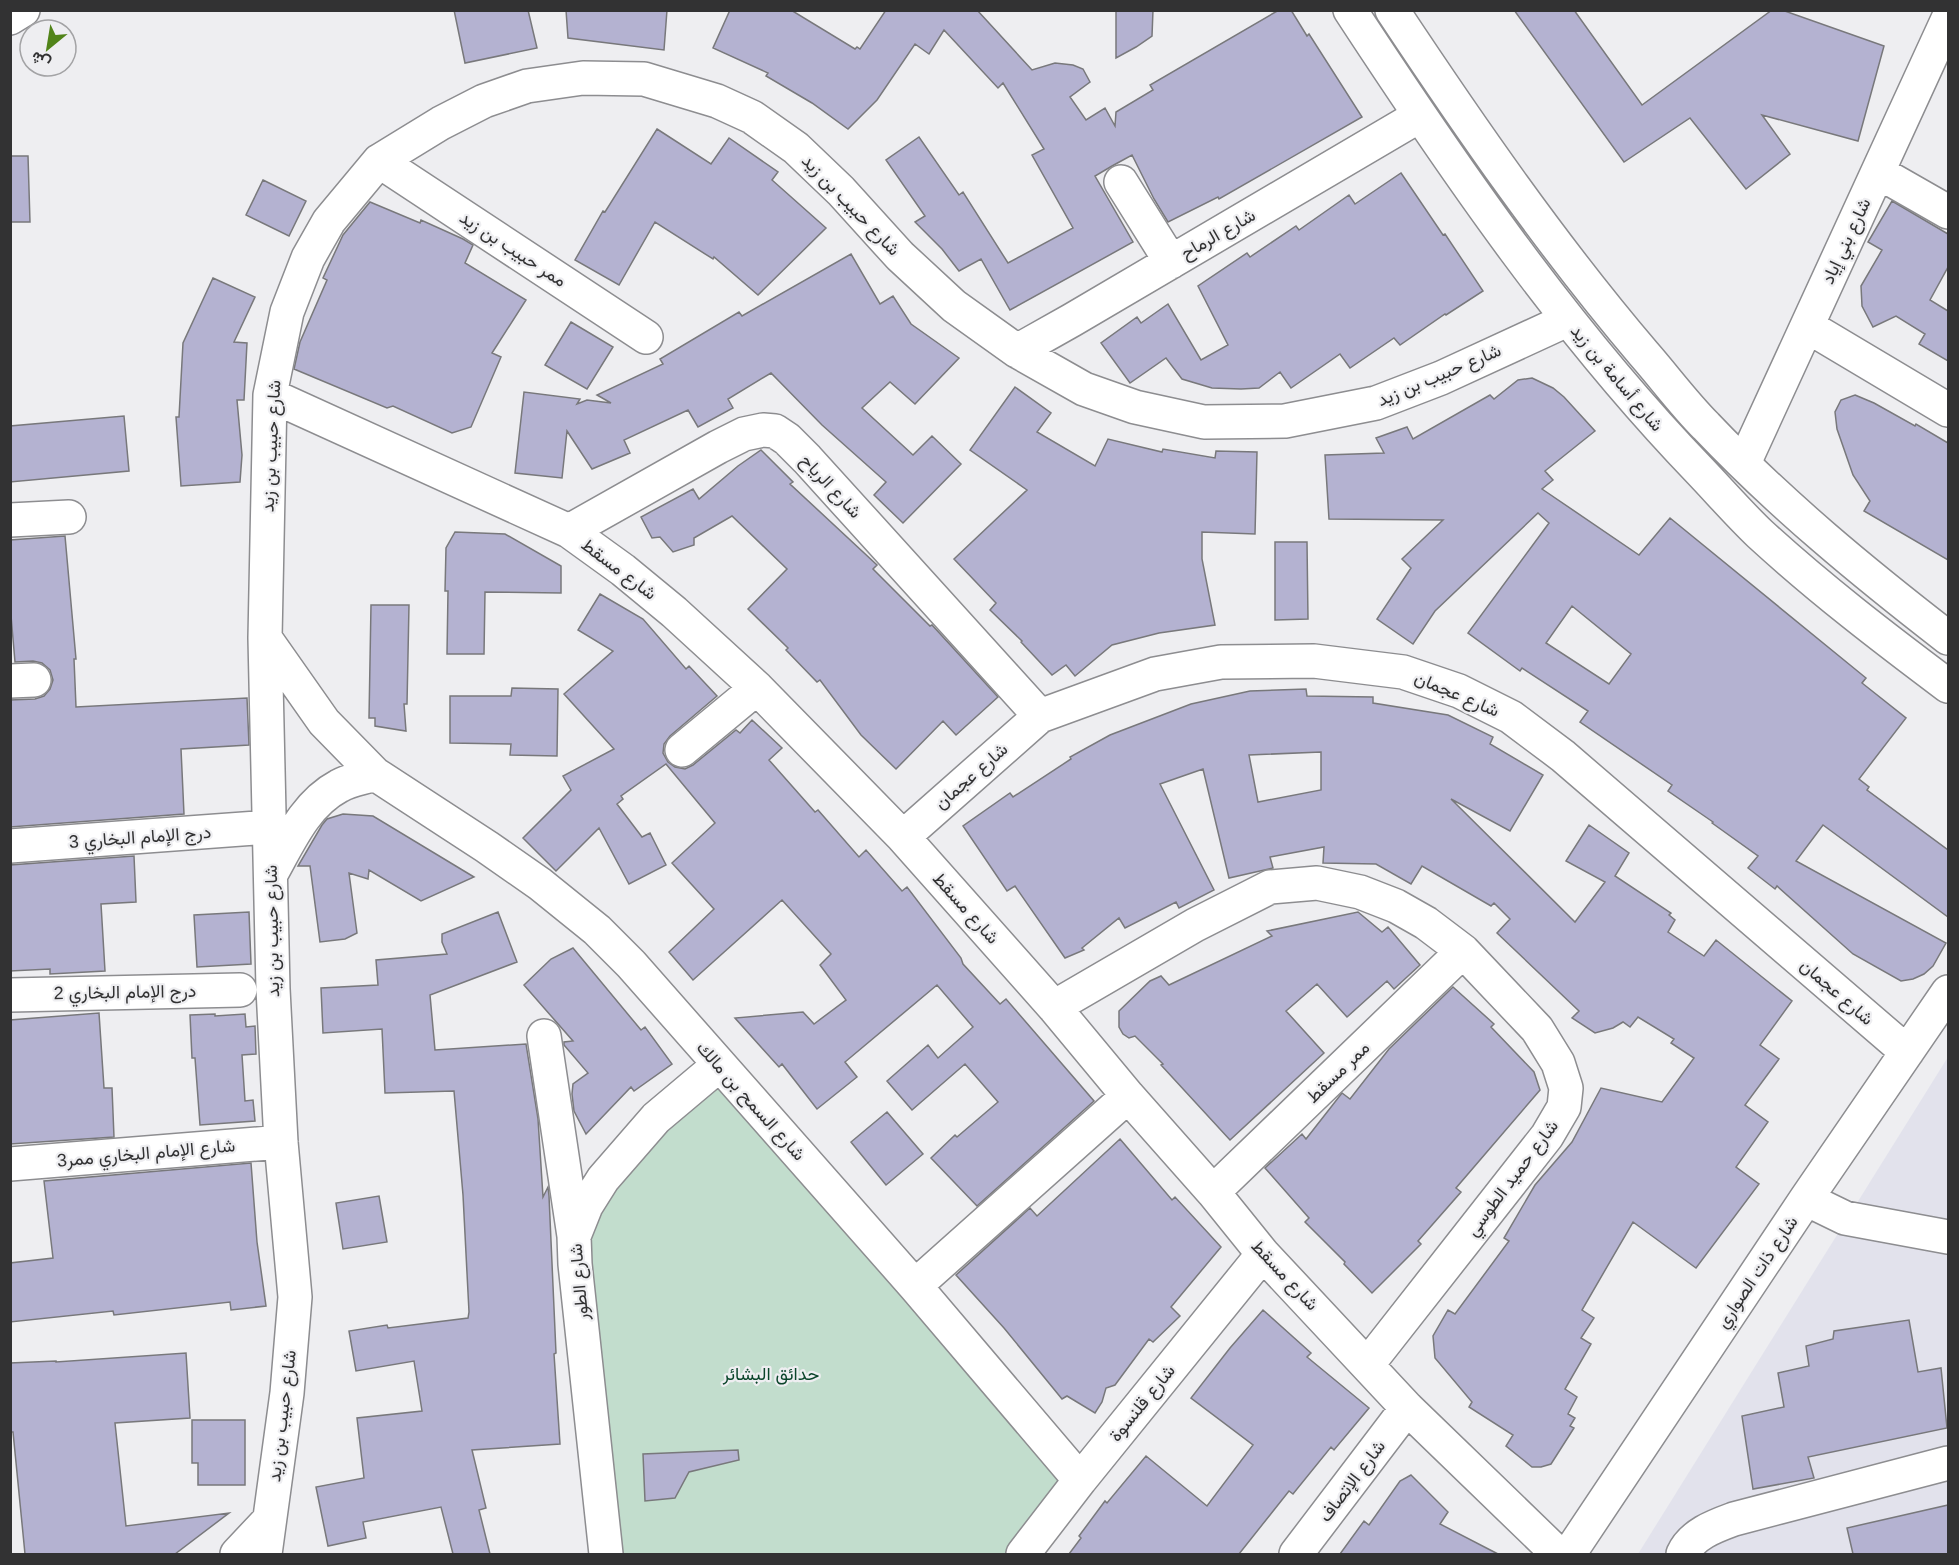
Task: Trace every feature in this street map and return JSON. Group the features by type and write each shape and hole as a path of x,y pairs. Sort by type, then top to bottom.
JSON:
{"main road":[{"path":"10,18 23,10"},
{"name":"شارع أسامة بن زيد","path":"1350,10 1419,116 1567,320 1656,426 1760,533 1862,621 1948,686"},
{"name":"شارع أسامة بن زيد","path":"1392,10 1540,224 1603,305 1705,425 1880,585 1948,638"},
{"name":"شارع بني إياد","path":"1744,463 1948,19"},
{"name":"شارع حبيب بن زيد","path":"265,1554 287,1393 295,1297 281,1142 273,989 265,638 270,395 287,312 308,258 329,221 379,161 441,123 484,101 527,86 583,78 644,79 717,100 752,117 796,148 841,191 900,256 954,306 1017,351 1084,389 1136,407 1204,422 1286,421 1376,403 1441,378 1567,320"},
{"name":"شارع الرماح","path":"1017,351 1419,116"},
{"name":"ممر حبيب بن زيد","path":"379,161 646,337"},
{"path":"1878,172 1948,212"},
{"path":"1121,182 1171,262"},
{"path":"1807,326 1948,410"},
{"name":"شارع مسقط","path":"270,395 569,531 623,570 674,612 757,688 903,837 1213,1192 1263,1254 1407,1408 1558,1554"},
{"name":"شارع الرياح","path":"569,531 744,434 763,430 775,431 787,439 807,459 1040,716"},
{"path":"10,520 69,517"},
{"name":"شارع السمح بن مالك","path":"265,638 324,722 375,774 540,884 597,930 631,964 915,1286 1080,1480"},
{"name":"شارع عجمان","path":"903,837 1040,716 1155,674 1221,662 1314,661 1403,672 1459,691 1511,717 1563,756 1907,1052"},
{"path":"682,750 757,688"},
{"path":"271,874 315,803 339,785 375,774"},
{"name":"درج الإمام البخاري 3","path":"10,846 270,827"},
{"name":"شارع حميد الطوسي","path":"1054,1008 1195,925 1270,887 1317,883 1360,892 1396,906 1426,923 1462,951 1537,1029 1558,1063 1566,1088 1564,1107 1547,1136 1368,1364"},
{"name":"ممر مسقط","path":"1213,1192 1462,951"},
{"name":"درج الإمام البخاري 2","path":"10,995 240,990"},
{"name":"شارع ذات الصواري","path":"1569,1554 1806,1199 1948,992"},
{"path":"544,1036 574,1236"},
{"name":"شارع الطور","path":"606,1554 575,1264 574,1236 586,1206 603,1179 656,1118 719,1065"},
{"path":"915,1286 1128,1096"},
{"name":"شارع الإمام البخاري ممر3","path":"10,1164 281,1142"},
{"path":"1806,1199 1845,1218 1948,1238"},
{"name":"شارع قلنسوة","path":"1023,1554 1263,1254"},
{"name":"شارع الإتصاف","path":"1296,1554 1407,1408"},
{"path":"1683,1554 1686,1547 1706,1530 1734,1519 1948,1463"},
{"path":"237,1554 269,1520"}],"shaded area":[{"path":"1948,1057 1948,1554 1638,1554"}],"green space":[{"name":"حدائق البشائر","path":"725,1046 1090,1470 1026,1554 606,1554 577,1230"}],"building":[{"path":"454,10 528,10 537,48 465,63"},
{"path":"566,10 667,10 664,50 568,38"},
{"path":"730,10 791,10 855,49 857,47 860,49 886,10 977,10 1032,70 1055,63 1073,65 1083,69 1090,82 1070,97 1086,120 1105,108 1115,126 1116,112 1153,90 1150,85 1279,10 1291,10 1362,117 1219,199 1218,197 1168,222 1132,155 1095,176 1133,242 1010,310 981,259 959,271 942,249 915,222 925,216 886,160 919,137 959,195 963,192 1008,263 1073,228 1032,155 1044,149 1003,83 998,88 944,30 929,54 915,44 877,100 848,129 812,103 766,76 768,73 713,48"},
{"path":"1116,10 1153,10 1152,36 1116,58"},
{"path":"1514,10 1574,10 1642,105 1772,10 1782,10 1884,46 1858,141 1762,115 1790,154 1746,189 1690,118 1624,162"},
{"path":"657,129 711,164 729,138 778,172 772,180 826,228 758,295 714,257 713,259 655,222 619,285 575,260 603,211 605,212"},
{"path":"10,156 28,156 30,222 10,222"},
{"path":"1401,173 1483,291 1400,345 1394,338 1350,368 1340,354 1291,388 1280,372 1259,388 1241,389 1212,388 1182,379 1166,358 1130,383 1101,343 1137,317 1141,323 1168,304 1201,360 1228,345 1198,286 1247,253 1250,257 1296,226 1299,230 1349,195 1355,204"},
{"path":"263,180 306,201 289,236 246,215"},
{"path":"1892,201 1948,234 1948,267 1930,300 1948,311 1948,361 1919,344 1925,334 1896,316 1873,327 1862,306 1861,286 1882,250 1868,242"},
{"path":"370,202 420,223 421,220 473,245 465,263 526,300 492,353 501,357 471,427 452,433 393,406 387,408 294,369 300,342 327,280 323,278 343,235"},
{"path":"851,254 880,304 893,296 911,324 959,358 915,404 890,382 862,408 913,455 932,436 961,464 903,523 874,495 886,482 822,425 771,373 728,399 733,408 698,427 688,410 624,440 630,453 592,469 567,431 562,478 515,473 524,392 580,399 577,404 587,400 611,403 597,395 663,364 660,359 739,312 742,316"},
{"path":"213,278 255,297 234,342 247,343 244,400 237,400 242,455 240,482 181,486 176,417 179,417 183,343"},
{"path":"571,322 613,347 587,389 545,365"},
{"path":"1532,378 1553,388 1595,431 1545,471 1553,480 1542,489 1639,555 1670,518 1866,678 1862,683 1906,718 1859,779 1869,787 1867,790 1948,850 1948,917 1823,825 1796,861 1946,943 1933,966 1924,974 1901,981 1853,954 1777,886 1775,889 1748,868 1758,856 1668,791 1672,785 1580,722 1588,711 1522,668 1520,671 1468,633 1549,523 1538,513 1435,611 1413,644 1377,619 1411,568 1402,559 1443,520 1329,519 1325,455 1384,453 1376,438 1407,427 1413,439 1490,395 1494,399 1518,380","holes":["1572,606 1631,654 1609,684 1546,643"]},
{"path":"1015,387 1051,413 1037,432 1095,466 1108,439 1162,452 1163,449 1215,458 1216,451 1257,452 1255,534 1202,532 1202,559 1215,625 1159,633 1112,645 1075,676 1066,665 1052,675 990,610 996,603 954,559 1027,490 970,450"},
{"path":"1855,395 1915,426 1916,424 1948,443 1948,560 1864,511 1870,501 1853,475 1837,429 1835,412 1841,400"},
{"path":"124,416 129,471 10,482 10,426"},
{"path":"761,450 793,482 790,484 877,565 873,569 930,626 932,625 998,697 956,735 943,721 896,769 861,735 820,680 817,682 786,650 788,648 748,609 787,569 732,516 694,538 694,545 673,552 660,537 652,538 641,517 693,489 699,499"},
{"path":"455,532 505,534 561,566 561,593 485,592 484,654 447,654 446,548"},
{"path":"65,536 76,659 74,659 76,707 247,698 249,745 181,749 184,814 10,827 10,700 35,699 44,696 53,680 50,670 42,663 15,662 10,604 10,540"},
{"path":"1275,542 1307,542 1308,619 1275,620"},
{"path":"600,594 643,619 686,669 689,666 717,696 670,736 664,744 663,753 668,762 675,767 685,769 693,765 736,730 740,733 752,720 782,748 769,760 815,812 818,810 859,857 866,850 902,891 907,887 961,958 963,964 1000,1004 1006,999 1094,1101 977,1206 931,1158 955,1135 957,1137 998,1102 965,1064 912,1110 887,1081 928,1045 938,1058 973,1027 937,985 845,1062 857,1077 817,1109 782,1064 779,1067 735,1018 803,1012 814,1024 846,1000 820,965 831,954 782,900 693,980 669,952 714,909 672,863 715,823 666,764 621,796 623,799 617,804 642,837 650,833 666,865 629,884 599,828 556,871 523,838 571,790 563,776 614,749 564,694 613,651 578,630"},
{"path":"371,605 409,605 407,704 404,704 406,731 375,726 375,718 369,718"},
{"path":"512,688 558,689 557,756 510,755 511,744 450,743 450,696 511,696"},
{"path":"1306,689 1307,696 1373,697 1373,703 1448,715 1493,737 1490,744 1543,775 1510,831 1451,799 1575,922 1605,882 1566,861 1589,825 1629,853 1615,876 1671,913 1669,915 1675,920 1668,932 1704,956 1716,940 1792,1001 1760,1045 1779,1059 1745,1105 1768,1122 1736,1167 1759,1184 1696,1268 1633,1222 1582,1310 1594,1318 1581,1338 1591,1344 1565,1389 1577,1397 1568,1414 1575,1418 1570,1426 1574,1428 1551,1464 1532,1467 1506,1446 1513,1435 1469,1407 1472,1402 1435,1358 1433,1336 1448,1310 1455,1314 1509,1241 1504,1238 1535,1185 1572,1142 1601,1088 1662,1102 1694,1058 1671,1043 1674,1039 1638,1017 1630,1027 1623,1022 1613,1028 1595,1033 1572,1018 1579,1011 1497,933 1510,919 1494,903 1491,906 1422,866 1411,884 1376,864 1323,863 1324,847 1270,857 1273,868 1229,878 1203,769 1160,784 1214,890 1179,908 1176,902 1125,928 1119,918 1082,948 1084,950 1065,958 1015,886 1007,891 963,826 1010,793 1013,797 1071,759 1070,757 1110,735 1191,704 1250,691","holes":["1321,752 1321,790 1258,802 1249,755"]},
{"path":"343,814 373,816 474,877 421,901 369,870 368,879 349,873 357,933 345,939 320,942 310,866 298,866 327,819"},
{"path":"134,856 136,902 101,904 105,971 50,974 50,969 10,971 10,865"},
{"path":"249,912 251,964 197,967 194,915"},
{"path":"498,912 517,962 430,995 435,1050 526,1044 538,1119 543,1197 548,1187 549,1196 556,1353 554,1354 560,1444 472,1450 486,1508 479,1510 490,1554 453,1554 441,1507 363,1522 366,1538 328,1546 316,1487 364,1478 357,1418 422,1411 414,1361 356,1371 349,1331 387,1325 388,1328 468,1318 469,1312 463,1195 454,1091 385,1093 382,1029 323,1033 321,988 378,985 376,960 447,954 442,942 442,934"},
{"path":"1358,912 1382,932 1388,927 1420,965 1394,989 1387,981 1347,1017 1317,984 1286,1011 1324,1053 1230,1140 1161,1065 1163,1064 1135,1036 1129,1038 1119,1027 1119,1011 1150,981 1161,976 1169,985 1272,936 1267,931"},
{"path":"573,948 641,1030 645,1027 672,1064 634,1091 631,1087 586,1134 574,1111 572,1094 573,1084 588,1073 564,1045 564,1042 573,1041 524,985 551,959"},
{"path":"1453,987 1494,1024 1491,1027 1534,1072 1540,1090 1456,1188 1461,1192 1418,1241 1421,1244 1372,1293 1305,1222 1309,1218 1265,1168 1302,1134 1306,1139 1342,1093 1350,1099 1389,1049"},
{"path":"99,1013 104,1088 112,1088 114,1137 10,1144 10,1020"},
{"path":"215,1014 215,1016 245,1014 246,1027 255,1026 256,1054 242,1055 245,1101 253,1100 255,1121 200,1125 195,1058 192,1058 190,1015"},
{"path":"887,1112 923,1154 886,1185 851,1142"},
{"path":"1120,1139 1172,1200 1175,1197 1221,1247 1171,1307 1180,1316 1153,1342 1149,1339 1115,1385 1106,1388 1102,1402 1095,1413 1067,1396 1062,1399 1004,1328 956,1275 1030,1208 1037,1216"},
{"path":"251,1163 257,1242 266,1306 231,1310 230,1302 114,1315 113,1311 10,1322 10,1263 53,1258 44,1181"},
{"path":"379,1196 387,1242 343,1249 336,1203"},
{"path":"1263,1310 1311,1353 1307,1357 1369,1408 1334,1450 1331,1447 1293,1494 1289,1491 1239,1554 1069,1554 1081,1538 1079,1536 1105,1501 1107,1503 1146,1456 1207,1506 1253,1445 1191,1398"},
{"path":"1909,1320 1918,1372 1941,1368 1947,1428 1808,1457 1814,1478 1753,1489 1742,1416 1784,1407 1778,1373 1809,1366 1806,1346 1833,1339 1834,1331"},
{"path":"186,1353 190,1418 115,1423 126,1526 229,1513 175,1554 25,1554 13,1432 10,1432 10,1363"},
{"path":"192,1420 245,1420 245,1485 198,1485 198,1463 192,1463"},
{"path":"738,1450 739,1460 689,1472 675,1498 645,1501 643,1454"},
{"path":"1411,1475 1448,1512 1440,1524 1498,1554 1340,1554 1364,1521 1369,1525 1400,1481"},
{"path":"1948,1505 1948,1554 1853,1554 1847,1528"}]}
